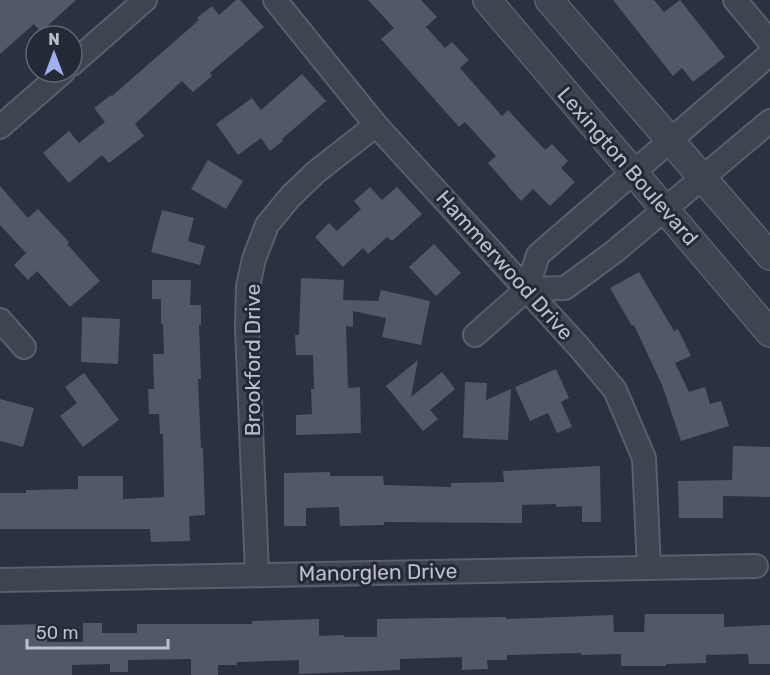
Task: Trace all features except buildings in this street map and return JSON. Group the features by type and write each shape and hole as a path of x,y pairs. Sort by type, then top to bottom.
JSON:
{"street":[{"path":"84,54 146,0"},
{"name":"Hammerwood Drive","path":"275,0 376,125 527,289 615,390 644,458 649,568"},
{"name":"Lexington Boulevard","path":"487,0 770,333"},
{"path":"549,0 770,256"},
{"path":"735,0 770,42"},
{"path":"475,335 527,289 538,255 770,54"},
{"path":"0,127 49,84"},
{"path":"527,289 565,288 614,252 770,121"},
{"name":"Brookford Drive","path":"257,573 248,328 248,286 254,259 267,225 291,196 316,172 376,125"},
{"path":"0,320 24,347"},
{"name":"Manorglen Drive","path":"0,580 257,573 756,566"}]}
